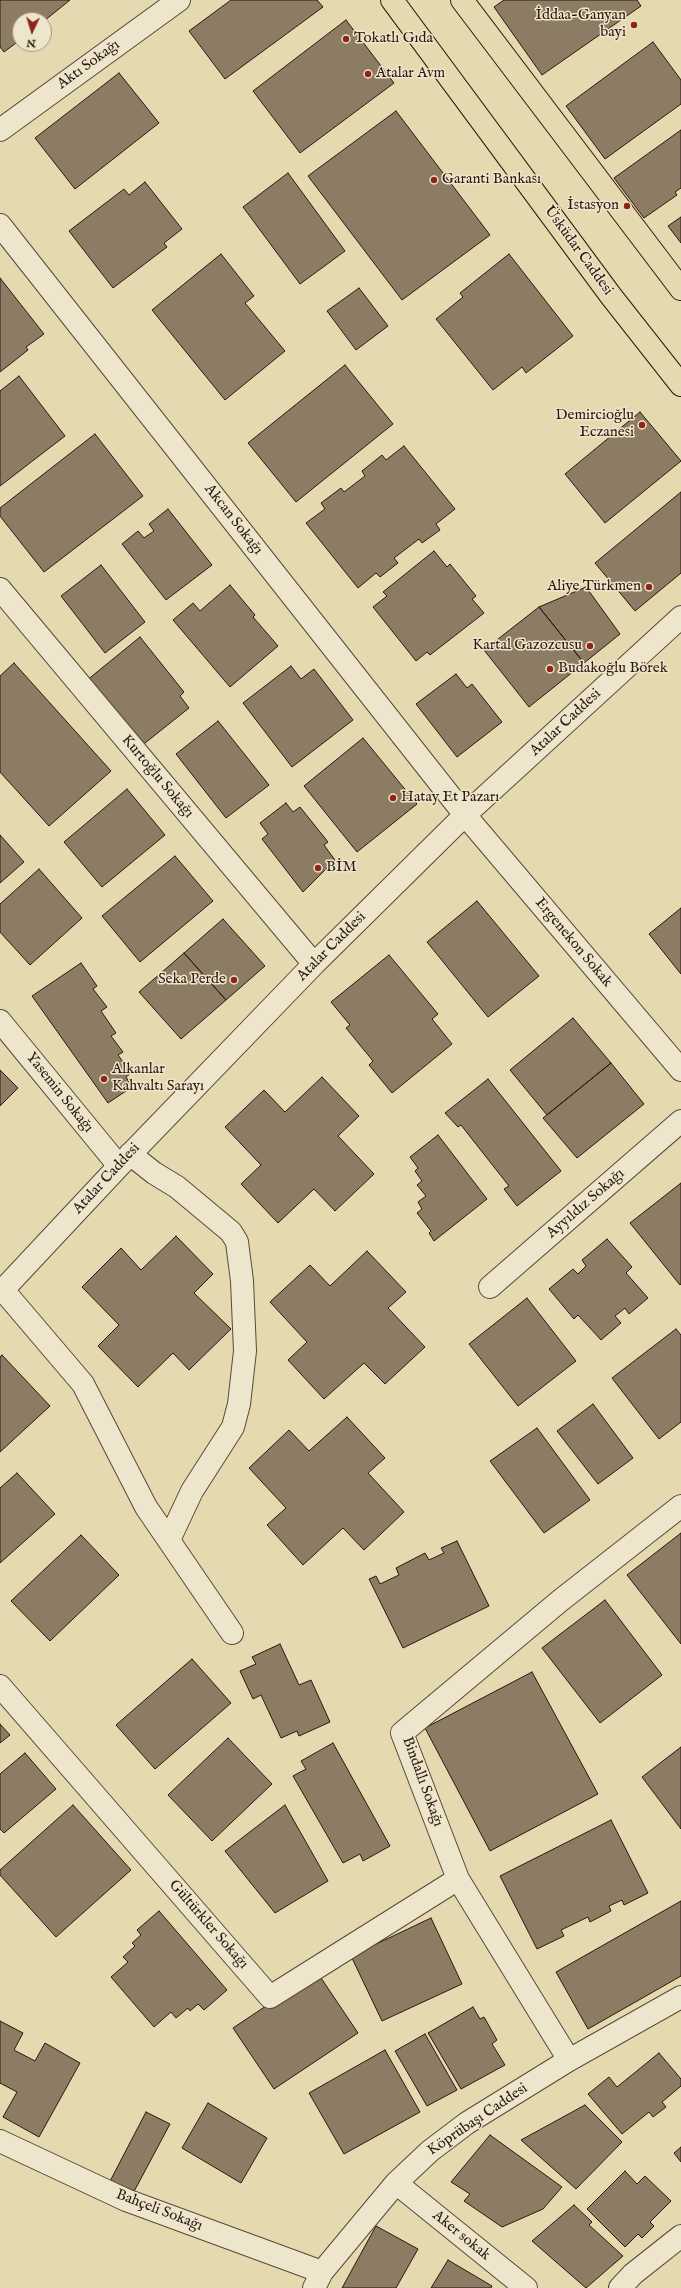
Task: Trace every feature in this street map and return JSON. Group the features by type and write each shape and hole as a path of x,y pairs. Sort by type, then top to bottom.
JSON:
{"main road":[{"name":"Üsküdar Caddesi","path":"392,0 611,296 681,385"},
{"path":"462,0 681,289"}],"street":[{"name":"Aktı Sokağı","path":"0,130 178,0"},
{"name":"Akcan Sokağı","path":"0,225 465,815"},
{"name":"Kurtoğlu Sokağı","path":"0,589 314,964"},
{"name":"Atalar Caddesi","path":"2,1291 124,1160 314,964 465,815 681,617"},
{"name":"Ergenekon Sokak","path":"465,815 681,1070"},
{"name":"Yasemin Sokağı","path":"0,1021 124,1160 154,1173 178,1187 231,1232 237,1242 242,1281 244,1351 239,1404 233,1427 192,1491 169,1540"},
{"name":"Ayyıldız Sokağı","path":"490,1286 681,1121"},
{"path":"2,1291 82,1384 146,1507 232,1633"},
{"name":"Bindallı Sokağı","path":"569,2060 458,1879 402,1733 561,1600 681,1506"},
{"name":"Gültürkler Sokağı","path":"0,1686 270,1997 458,1879"},
{"name":"Köprübaşı Caddesi","path":"318,2280 396,2183 430,2151 467,2123 569,2060 681,1997"},
{"name":"Bahçeli Sokağı","path":"0,2141 126,2200 318,2280"},
{"name":"Aker sokak","path":"396,2183 526,2288"},
{"path":"620,2288 633,2274 681,2236"}],"building":[{"path":"0,0 70,0 52,15 52,12 12,12 12,46 4,52 0,47"},
{"path":"231,0 317,0 323,7 225,79 189,31"},
{"path":"504,0 637,0 641,6 542,75 494,7"},
{"path":"346,20 394,83 300,153 253,91"},
{"path":"653,42 681,80 681,104 605,159 566,106"},
{"path":"119,73 159,123 75,189 35,138"},
{"path":"396,111 490,235 402,300 308,176"},
{"path":"681,130 681,188 675,192 677,195 644,218 614,178"},
{"path":"288,173 345,251 300,284 243,207"},
{"path":"145,182 182,229 164,243 167,247 113,288 69,231 124,189 129,195"},
{"path":"681,217 681,243 668,226"},
{"path":"221,254 254,296 245,303 285,351 225,400 152,310"},
{"path":"509,254 573,336 526,373 522,367 493,390 436,319 463,297 460,293"},
{"path":"0,278 44,334 26,347 28,350 0,372"},
{"path":"359,288 388,326 356,350 327,311"},
{"path":"345,365 393,424 296,502 248,443"},
{"path":"19,376 65,436 0,486 0,391"},
{"path":"640,412 681,461 605,523 565,474"},
{"path":"95,434 143,496 44,572 0,516 0,508"},
{"path":"404,446 455,509 436,524 440,530 422,543 419,539 394,558 398,563 380,577 376,573 358,588 306,523 325,509 321,503 341,488 344,492 365,476 362,471 382,455 386,460"},
{"path":"681,492 681,573 635,611 595,563"},
{"path":"168,509 212,565 166,600 122,544 138,531 144,538 154,531 149,524"},
{"path":"434,551 447,567 450,564 476,596 472,599 484,613 430,655 427,652 416,661 373,607 387,596 383,592"},
{"path":"101,565 145,622 105,653 61,596"},
{"path":"230,585 255,615 253,617 278,646 230,687 173,620 193,603 200,611"},
{"path":"586,587 620,634 584,663 539,607"},
{"path":"539,607 584,663 529,707 484,650"},
{"path":"140,637 184,692 180,696 189,708 140,747 86,681"},
{"path":"14,663 111,771 49,826 0,772 0,676"},
{"path":"291,666 301,679 314,669 353,720 292,767 243,703"},
{"path":"456,674 467,688 472,684 502,722 457,757 416,704"},
{"path":"218,721 269,785 226,818 176,754"},
{"path":"363,738 417,804 357,852 304,786"},
{"path":"127,789 165,835 102,887 64,842"},
{"path":"286,803 293,812 300,807 328,842 324,845 335,860 303,892 262,839 268,834 260,823"},
{"path":"0,835 24,862 0,883"},
{"path":"175,856 213,901 140,962 102,916"},
{"path":"39,869 82,918 30,965 0,932 0,904"},
{"path":"477,901 539,976 488,1017 427,942"},
{"path":"681,908 681,974 649,934"},
{"path":"223,919 265,966 226,1000 184,953"},
{"path":"184,953 226,1000 181,1039 139,992"},
{"path":"389,955 438,1014 432,1019 452,1044 392,1093 369,1065 373,1061 346,1028 350,1025 331,1002"},
{"path":"81,963 97,986 93,989 107,1007 101,1011 116,1033 111,1036 123,1052 118,1055 131,1073 126,1077 132,1087 108,1103 32,996"},
{"path":"573,1018 611,1063 547,1115 510,1070"},
{"path":"611,1063 644,1104 577,1158 543,1118"},
{"path":"0,1070 18,1088 0,1106"},
{"path":"322,1077 359,1116 338,1136 374,1174 335,1211 314,1189 278,1223 241,1184 261,1165 225,1127 264,1090 285,1112"},
{"path":"488,1079 561,1171 517,1206 504,1189 509,1186 461,1125 458,1127 445,1113"},
{"path":"438,1135 487,1199 434,1241 429,1233 431,1231 417,1213 422,1209 418,1202 426,1196 417,1185 422,1181 415,1171 418,1168 410,1157"},
{"path":"681,1183 681,1284 680,1285 630,1223"},
{"path":"176,1236 213,1274 194,1293 231,1329 189,1370 173,1353 138,1387 98,1346 119,1325 82,1287 121,1248 141,1270"},
{"path":"607,1239 632,1267 626,1273 648,1298 629,1314 625,1308 615,1316 621,1323 601,1340 578,1315 574,1319 549,1289 573,1269 578,1274 586,1266 582,1260"},
{"path":"367,1251 406,1292 388,1308 425,1347 385,1384 364,1363 324,1399 288,1360 307,1342 270,1302 310,1265 330,1286"},
{"path":"527,1298 576,1361 518,1406 469,1344"},
{"path":"676,1329 681,1335 681,1422 659,1439 612,1378"},
{"path":"2,1355 50,1406 0,1452 0,1357"},
{"path":"593,1404 633,1458 598,1484 557,1431"},
{"path":"347,1417 385,1458 368,1473 404,1512 364,1550 343,1528 303,1565 267,1525 286,1508 249,1468 289,1430 309,1451"},
{"path":"537,1428 590,1500 544,1533 490,1461"},
{"path":"17,1473 55,1514 0,1563 0,1488"},
{"path":"681,1533 681,1644 627,1575"},
{"path":"81,1535 119,1575 50,1641 11,1601"},
{"path":"457,1541 489,1606 403,1648 369,1579 376,1576 380,1584 399,1575 396,1568 425,1553 429,1560 444,1553 441,1548"},
{"path":"605,1600 662,1675 600,1723 542,1648"},
{"path":"280,1644 299,1685 311,1680 330,1722 299,1736 297,1731 281,1738 261,1695 253,1699 240,1671 256,1664 252,1657"},
{"path":"192,1659 231,1703 155,1769 116,1725"},
{"path":"532,1672 598,1794 490,1851 425,1728"},
{"path":"0,1724 10,1735 0,1743"},
{"path":"228,1738 272,1784 212,1841 168,1795"},
{"path":"333,1743 390,1846 363,1861 360,1854 343,1863 293,1776 306,1769 301,1761"},
{"path":"681,1747 681,1829 642,1777"},
{"path":"25,1753 56,1789 4,1833 0,1829 0,1774"},
{"path":"73,1805 131,1870 56,1937 0,1875 0,1870"},
{"path":"285,1805 328,1881 275,1913 225,1851"},
{"path":"611,1820 648,1893 624,1905 622,1900 609,1906 611,1911 590,1922 588,1917 561,1930 564,1936 537,1949 500,1876"},
{"path":"681,1901 681,1976 588,2029 556,1972"},
{"path":"159,1911 227,1990 204,2010 198,2004 190,2011 188,2008 176,2018 171,2012 154,2027 111,1977 128,1962 123,1957 135,1946 132,1943 141,1935 137,1930"},
{"path":"431,1918 462,1984 382,2021 351,1956"},
{"path":"317,1972 358,2033 274,2089 233,2028"},
{"path":"473,2007 480,2019 484,2017 497,2040 492,2044 505,2065 461,2089 428,2033"},
{"path":"0,2021 23,2033 14,2050 35,2061 45,2043 80,2063 39,2137 3,2117 17,2092 0,2083"},
{"path":"425,2034 457,2090 427,2106 395,2051"},
{"path":"385,2050 420,2112 344,2154 309,2093"},
{"path":"659,2053 681,2079 681,2086 662,2102 666,2107 653,2117 649,2112 622,2134 588,2094 609,2077 617,2087"},
{"path":"208,2103 267,2138 241,2183 182,2148"},
{"path":"585,2105 622,2142 576,2189 521,2140"},
{"path":"146,2112 170,2124 130,2199 107,2187"},
{"path":"490,2135 562,2187 543,2209 502,2227 464,2201 470,2194 451,2182"},
{"path":"681,2147 681,2162 674,2153"},
{"path":"625,2171 637,2184 645,2176 671,2201 650,2222 654,2226 642,2238 638,2234 625,2247 587,2209"},
{"path":"574,2205 592,2222 589,2225 623,2256 586,2288 532,2241"},
{"path":"376,2226 418,2249 396,2288 342,2288"},
{"path":"448,2260 492,2286 491,2288 431,2288"}],"place":[{"name":"İddaa-Ganyan bayi","path":"634,25"},
{"name":"Tokatlı Gıda","path":"346,39"},
{"name":"Atalar Avm","path":"368,74"},
{"name":"Garanti Bankası","path":"434,180"},
{"name":"İstasyon","path":"627,206"},
{"name":"Demircioğlu Eczanesi","path":"642,425"},
{"name":"Aliye Türkmen","path":"649,587"},
{"name":"Kartal Gazozcusu","path":"590,646"},
{"name":"Budakoğlu Börek","path":"550,669"},
{"name":"Hatay Et Pazarı","path":"393,798"},
{"name":"BİM","path":"318,868"},
{"name":"Seka Perde","path":"234,980"},
{"name":"Alkanlar Kahvaltı Sarayı","path":"104,1079"}]}
